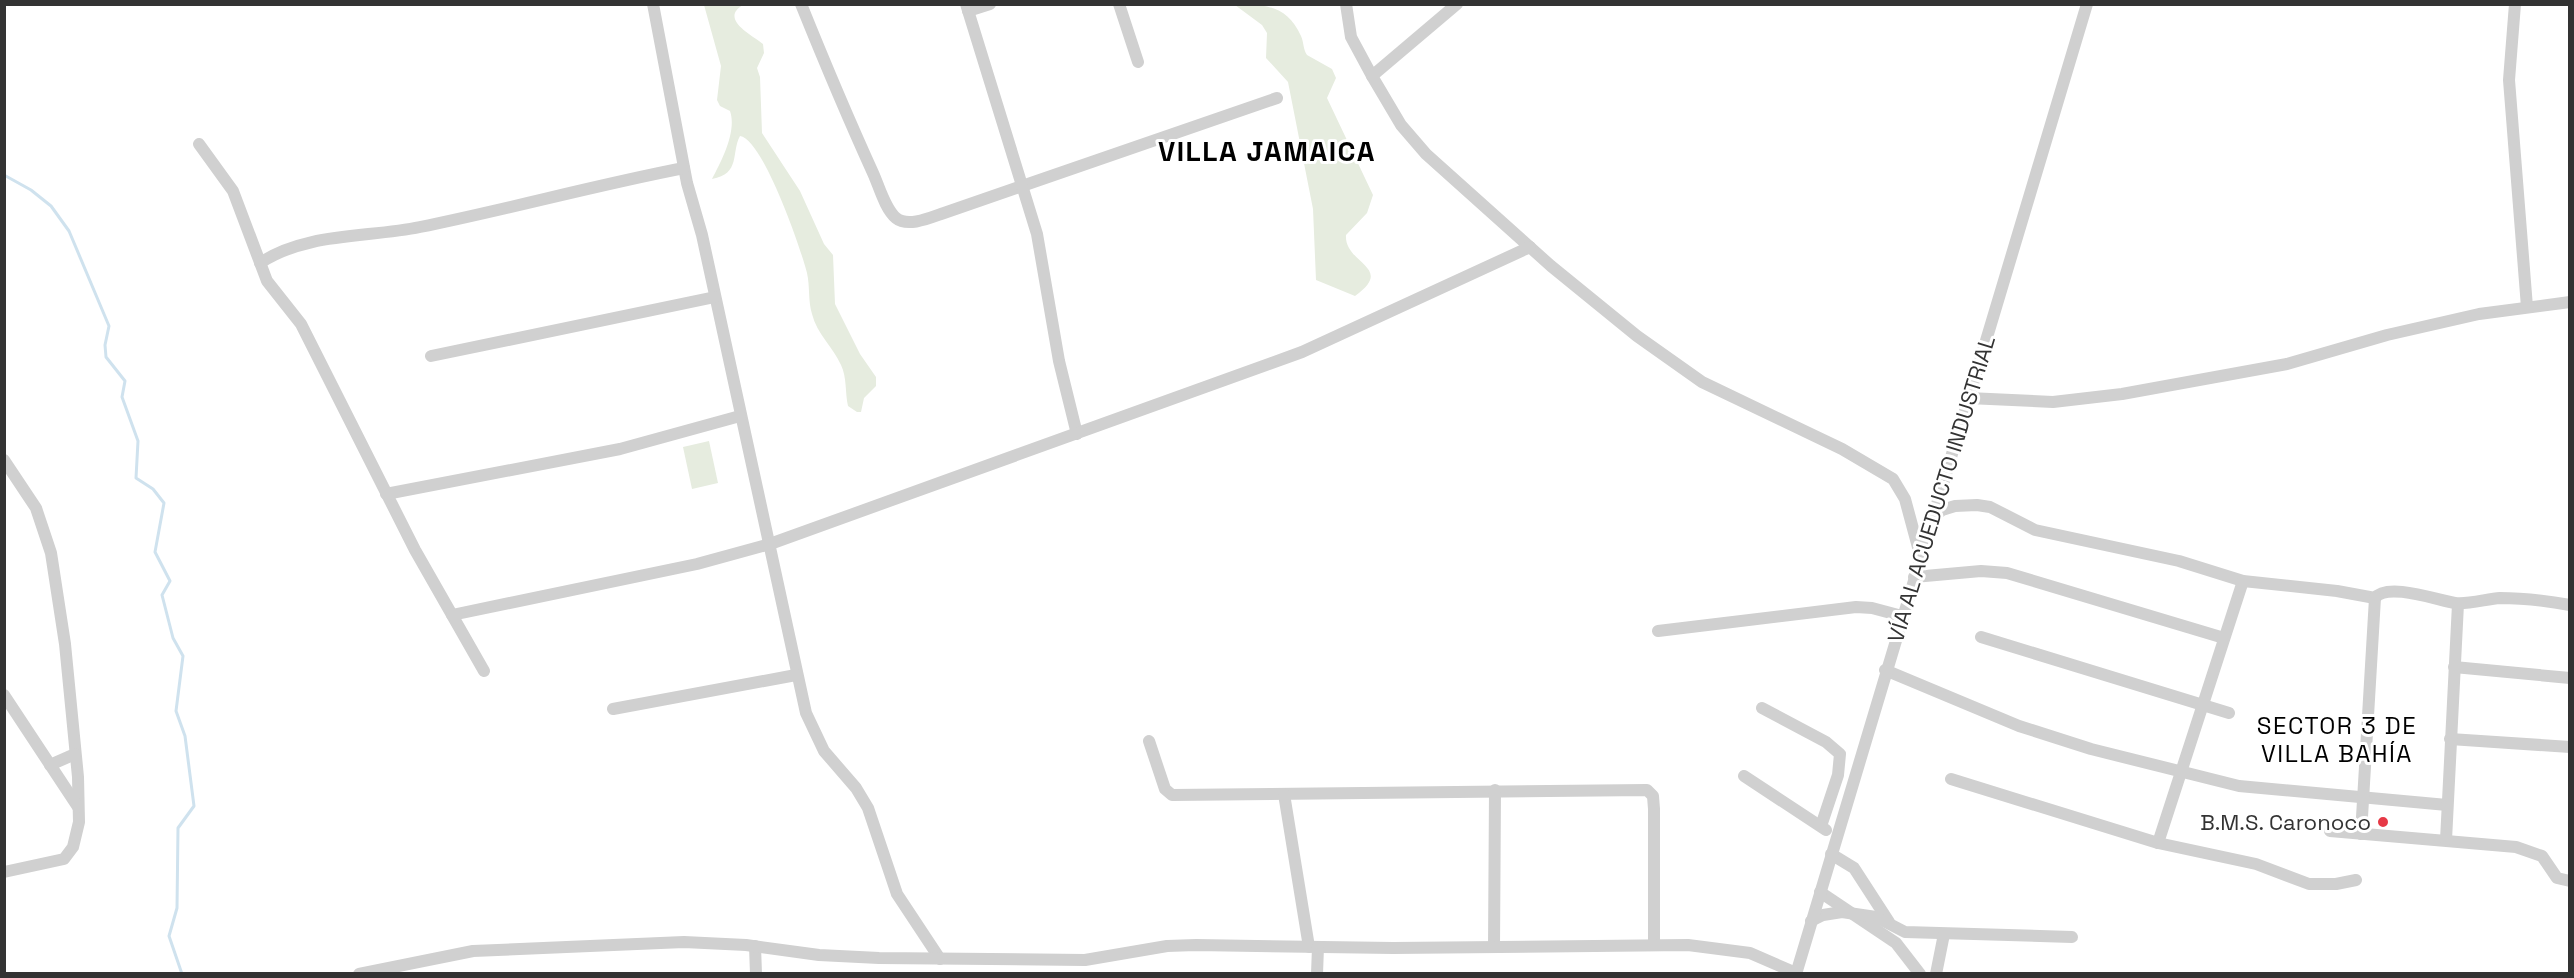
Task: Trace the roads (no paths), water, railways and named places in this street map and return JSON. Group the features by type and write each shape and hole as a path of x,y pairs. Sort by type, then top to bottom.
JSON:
{"street":[{"path":"653,4 684,168 770,544 796,675 811,730 824,751 862,796 874,823 897,894 940,959"},
{"path":"801,4 843,107 895,217 904,221 920,220 1277,98"},
{"path":"990,4 967,8 1040,246 1059,361 1077,434"},
{"path":"1119,4 1138,62"},
{"path":"1346,4 1348,27 1372,76 1393,114 1413,139 1530,247 1637,336 1701,382 1842,449 1893,479 1905,499 1920,556"},
{"path":"1372,76 1457,4"},
{"name":"VÍA AL ACUEDUCTO INDUSTRIAL","path":"1796,973 1885,670 2087,4"},
{"path":"2515,4 2509,80 2527,307"},
{"path":"200,144 233,191 272,290 301,324 386,494 484,671"},
{"path":"260,263 277,254 336,238 417,228 684,168"},
{"path":"452,615 667,570 770,544 1302,352 1530,247"},
{"path":"431,356 715,297"},
{"path":"1968,398 2053,402 2122,394 2287,364 2441,322 2570,302"},
{"path":"386,494 620,448 740,416"},
{"path":"4,460 36,508 48,540 65,644 79,822 73,847 64,859 4,872"},
{"path":"1931,519 1942,510 1966,504 1990,507 2035,530 2180,561 2243,581 2337,591 2375,598 2384,591 2396,591 2458,604 2484,599 2522,598 2570,605"},
{"path":"1914,577 1981,571 2007,573 2224,639"},
{"path":"2158,843 2243,581"},
{"path":"2361,834 2375,598"},
{"path":"2446,840 2458,604"},
{"path":"1658,631 1856,607 1872,608 1902,616"},
{"path":"1982,637 2229,712"},
{"path":"2454,667 2570,678"},
{"path":"1885,670 2019,726 2091,749 2181,772 2249,788 2447,805"},
{"path":"613,709 796,675"},
{"path":"4,695 78,808"},
{"path":"1762,708 1826,742 1840,753 1838,775 1821,826"},
{"path":"2450,739 2570,747"},
{"path":"1149,741 1156,768 1165,789 1170,794 1641,789 1651,792 1654,808 1654,945"},
{"path":"50,765 75,754"},
{"path":"1744,776 1836,837"},
{"path":"1951,779 2158,843 2256,864 2309,884 2336,884 2356,880"},
{"path":"1494,947 1495,790"},
{"path":"1284,794 1317,974"},
{"path":"2330,831 2446,840 2529,850 2547,861 2557,878 2570,882"},
{"path":"1831,854 1854,868 1894,929 1901,947 1920,974"},
{"path":"1820,892 1901,947"},
{"path":"1811,921 1832,913 1855,914 1876,917 1894,929 1944,934 2072,937"},
{"path":"1936,974 1944,934"},
{"path":"359,974 452,954 499,949 684,942 755,946 819,955 1085,960 1167,946 1707,946 1750,953 1796,973"},
{"path":"755,946 756,974"}],"waterway":[{"path":"4,175 31,190 51,206 69,231 109,326 105,345 106,357 125,381 122,397 138,441 136,478 153,489 164,503 155,552 170,581 162,595 173,638 183,656 176,711 185,736 194,806 178,828 177,908 169,936 182,974"}],"place":[{"name":"B.M.S. Caronoco","path":"2383,822"}],"district":[{"name":"VILLA JAMAICA","path":"1267,151"},
{"name":"SECTOR 3 DE VILLA BAHÍA","path":"2337,739"}]}
